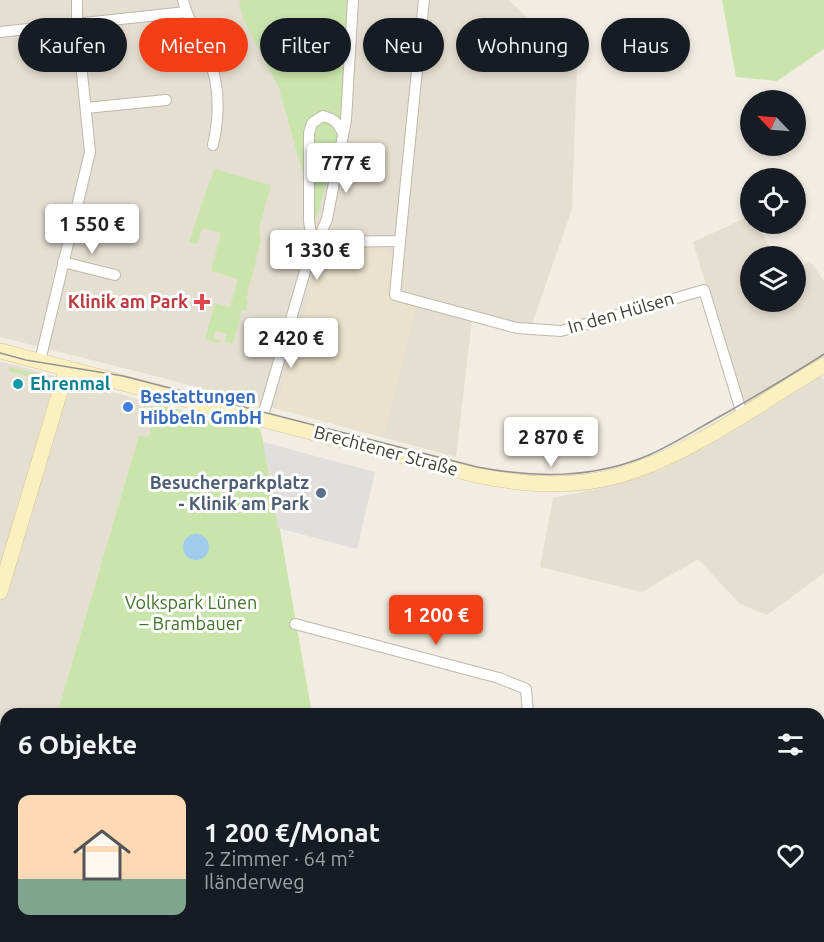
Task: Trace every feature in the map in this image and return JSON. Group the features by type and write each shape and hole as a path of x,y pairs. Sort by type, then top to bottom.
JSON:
{"main road":[{"name":"Brechtener Straße","path":"0,351 476,475 517,482 556,484 607,478 638,469 683,449 824,365"},
{"path":"0,592 67,368"}],"street":[{"path":"77,0 77,18"},
{"path":"183,0 186,12 208,55 218,97 218,123 213,145"},
{"path":"262,419 305,271 327,219 346,120 353,0"},
{"name":"In den Hülsen","path":"424,0 395,295 517,328 561,331 704,290 742,414"},
{"path":"127,18 186,12"},
{"path":"0,32 18,30"},
{"path":"40,361 90,152 82,72"},
{"path":"86,108 166,100"},
{"path":"316,242 311,233 308,194 308,147 312,123 323,116 332,118 338,123 343,134"},
{"path":"316,242 400,241"},
{"path":"63,262 115,275"},
{"path":"295,624 499,678 526,689 528,708"}],"shaded area":[{"path":"0,0 509,0 528,18 456,18 456,72 577,72 572,209 531,327 473,311 456,457 167,379 0,337"},
{"path":"740,221 740,234 762,234 769,246 740,246 740,312 806,312 806,263 810,261 824,281 824,373 821,375 824,381 824,573 767,615 740,604 698,559 642,592 540,567 553,498 602,488 660,470 747,422 693,242"},
{"path":"329,249 383,249 390,253 393,260 389,299 417,306 384,436 276,408 321,255"},
{"path":"0,361 159,405 148,437 139,435 59,708 0,708"},
{"name":"Besucherparkplatz - Klinik am Park","path":"263,442 375,472 357,549 278,528"}],"green space":[{"path":"239,0 351,0 350,18 260,18 260,52 248,29 248,18 243,18"},
{"path":"722,0 824,0 824,49 777,81 736,77"},
{"path":"271,72 346,72 343,121 316,220 279,88"},
{"path":"214,169 271,185 259,229 261,240 246,300 248,301 246,310 242,310 233,344 225,342 227,334 215,331 213,338 220,340 219,343 205,339 215,303 230,307 238,279 211,271 221,233 202,228 198,244 189,242"},
{"path":"9,367 38,374 37,378 8,371"},
{"name":"Volkspark Lünen – Brambauer","path":"159,405 260,429 267,456 311,708 59,708 139,435 148,437"}],"water":[{"path":"196,534 205,538 209,547 205,556 196,560 187,556 183,547 187,538"}],"tram line":[{"path":"0,353 26,360 123,376 477,467 542,474 607,469 649,455 738,406 824,354"}],"place":[{"name":"Klinik am Park","path":"202,302"},
{"name":"Ehrenmal","path":"18,384"},
{"name":"Bestattungen Hibbeln GmbH","path":"128,407"},
{"name":"Besucherparkplatz - Klinik am Park","path":"321,493"}]}
